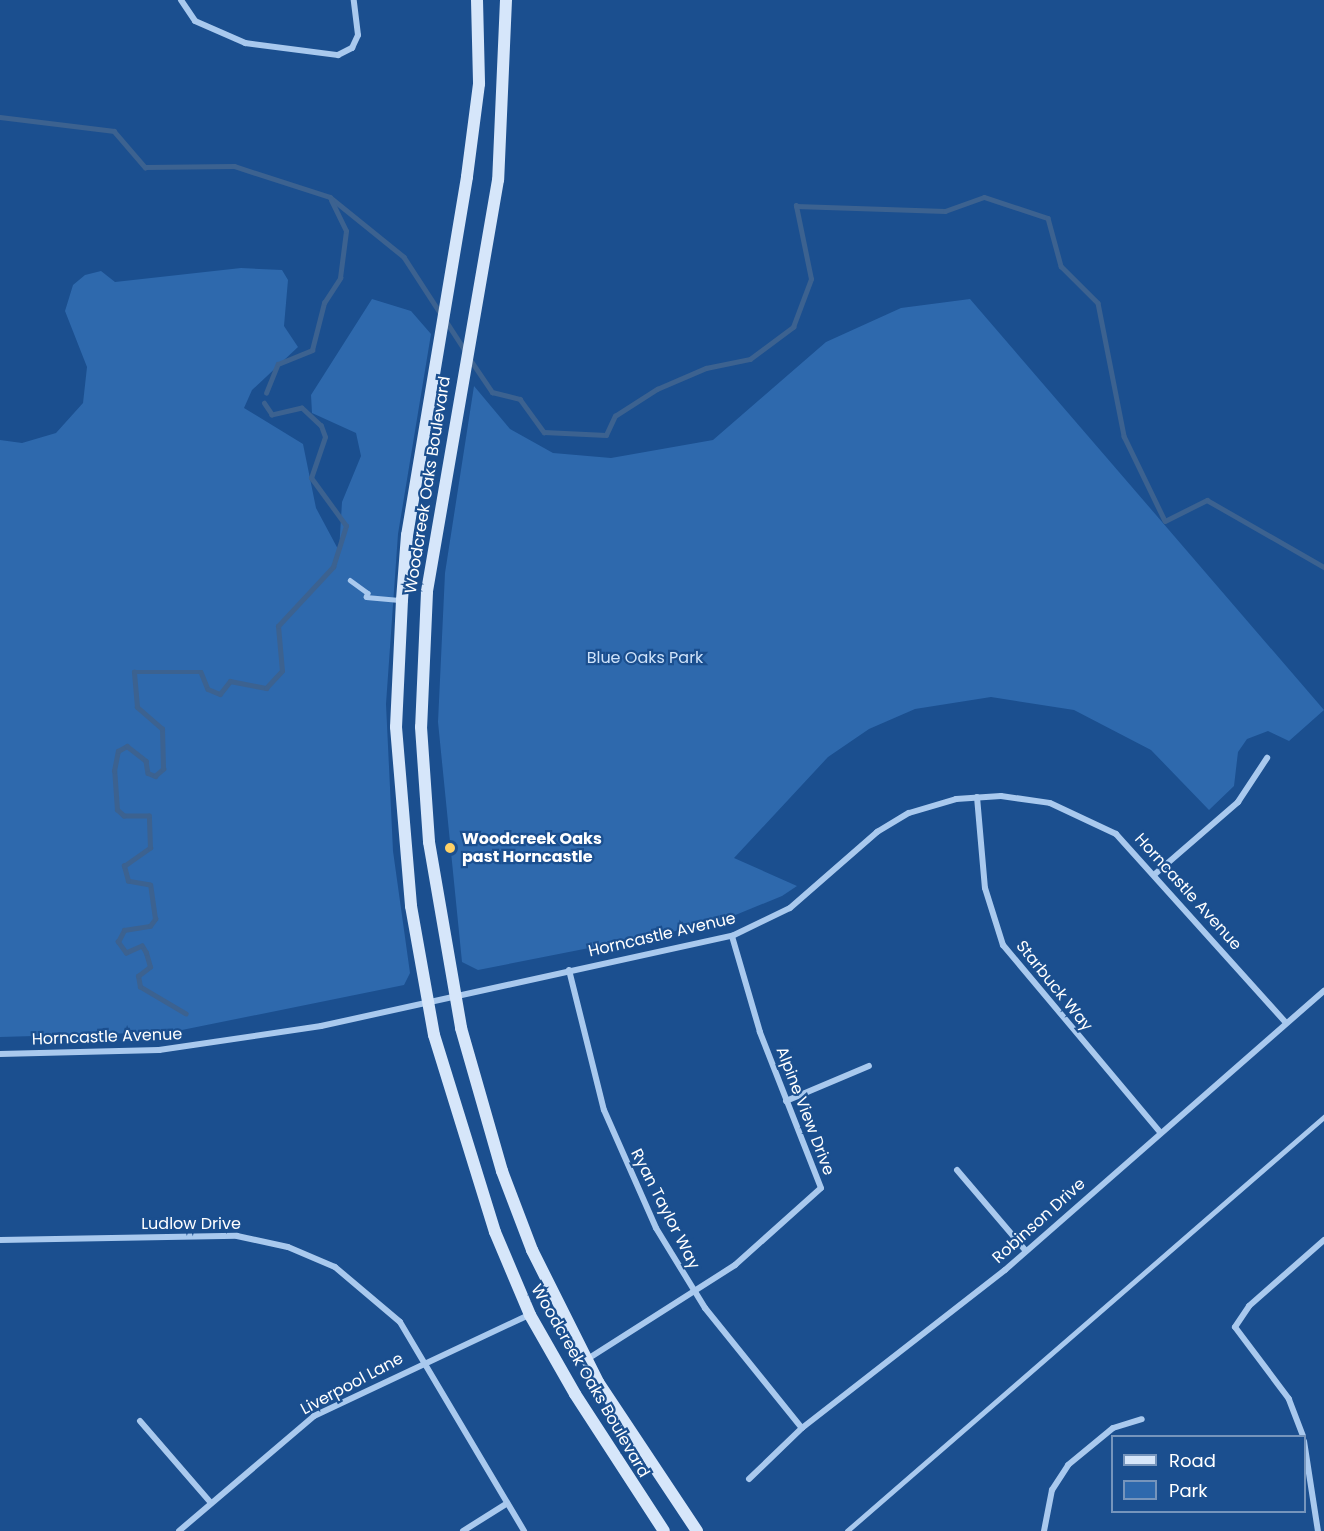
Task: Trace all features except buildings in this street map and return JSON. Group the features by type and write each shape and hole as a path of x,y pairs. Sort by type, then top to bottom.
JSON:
{"main road":[{"name":"Woodcreek Oaks Boulevard","path":"477,0 478,84 402,600 398,780 427,1002 479,1190 530,1315 605,1447 664,1531"},
{"name":"Woodcreek Oaks Boulevard","path":"506,0 498,180 456,408 430,572 421,726 429,842 455,996 502,1171 532,1250 586,1360 628,1433 697,1531"}],"street":[{"path":"181,0 195,21 244,43 338,55 352,48 358,35 354,0"},
{"path":"1155,874 1238,802 1267,758"},
{"name":"Horncastle Avenue","path":"0,1054 188,1047 427,1002 732,936 790,908 877,832 909,813 977,797 1026,797 1070,810 1116,834 1155,874 1285,1022"},
{"name":"Starbuck Way","path":"977,797 988,906 1003,945 1159,1131"},
{"name":"Alpine View Drive","path":"586,1360 693,1292 760,1245 820,1188 786,1101 732,936"},
{"name":"Ryan Taylor Way","path":"569,970 604,1110 630,1175 693,1292 802,1428"},
{"name":"Robinson Drive","path":"749,1479 802,1428 1026,1251 1159,1131 1324,991"},
{"path":"786,1101 869,1066"},
{"path":"957,1170 1026,1251"},
{"name":"Ludlow Drive","path":"0,1240 220,1235 272,1241 320,1259 362,1286 400,1322 425,1360 506,1504 524,1531"},
{"path":"1302,1435 1289,1399 1235,1327 1249,1306 1324,1240"},
{"name":"Liverpool Lane","path":"179,1531 314,1416 425,1360 530,1315"},
{"path":"1044,1531 1052,1490 1068,1465 1113,1428 1142,1419"},
{"path":"140,1422 211,1503"},
{"path":"1306,1452 1318,1531"},
{"path":"463,1531 506,1504"}],"lane":[{"path":"351,580 368,593 366,597 402,600"},
{"path":"847,1531 1324,1117"}],"green space":[{"path":"241,268 282,270 288,280 284,326 298,347 252,390 244,408 303,444 316,508 339,551 342,502 361,456 356,433 312,413 311,395 372,299 411,311 431,334 398,534 386,704 393,851 410,973 404,985 172,1032 0,1037 0,440 22,443 56,433 83,403 87,367 65,311 73,285 85,275 101,271 115,282"},
{"name":"Blue Oaks Park","path":"970,299 1324,710 1289,741 1268,731 1247,739 1238,752 1234,786 1209,810 1151,750 1074,710 991,697 915,709 869,729 828,757 734,858 797,886 782,896 716,923 478,970 462,962 438,722 445,573 474,386 510,429 553,453 611,458 713,440 826,342 901,308"}],"waterway":[{"path":"0,117 114,131 145,167 234,166 330,197 404,257 441,314"},
{"path":"470,359 492,392 520,399 544,432 606,435 615,416 657,389 706,368 750,359 793,327 811,279 796,206 945,211 984,197 1048,218 1061,266 1098,303 1124,436 1165,521 1207,500 1324,567"},
{"path":"266,393 278,364 312,350 324,303 340,278 346,231 331,200"},
{"path":"446,321 466,352"},
{"path":"186,1014 140,987 138,976 150,967 146,953 142,946 126,953 118,942 124,930 150,926 155,919 150,885 128,881 124,866 150,848 149,816 124,816 117,810 114,771 118,751 127,746 146,761 148,773 155,776 163,769 162,729 137,707 134,672 201,672 208,689 220,694 230,681 266,688 282,671 278,626 333,567 346,526 311,478 325,437 321,426 302,408 272,415 264,403"}],"place":[{"name":"Woodcreek Oaks past Horncastle","path":"450,848"}]}
